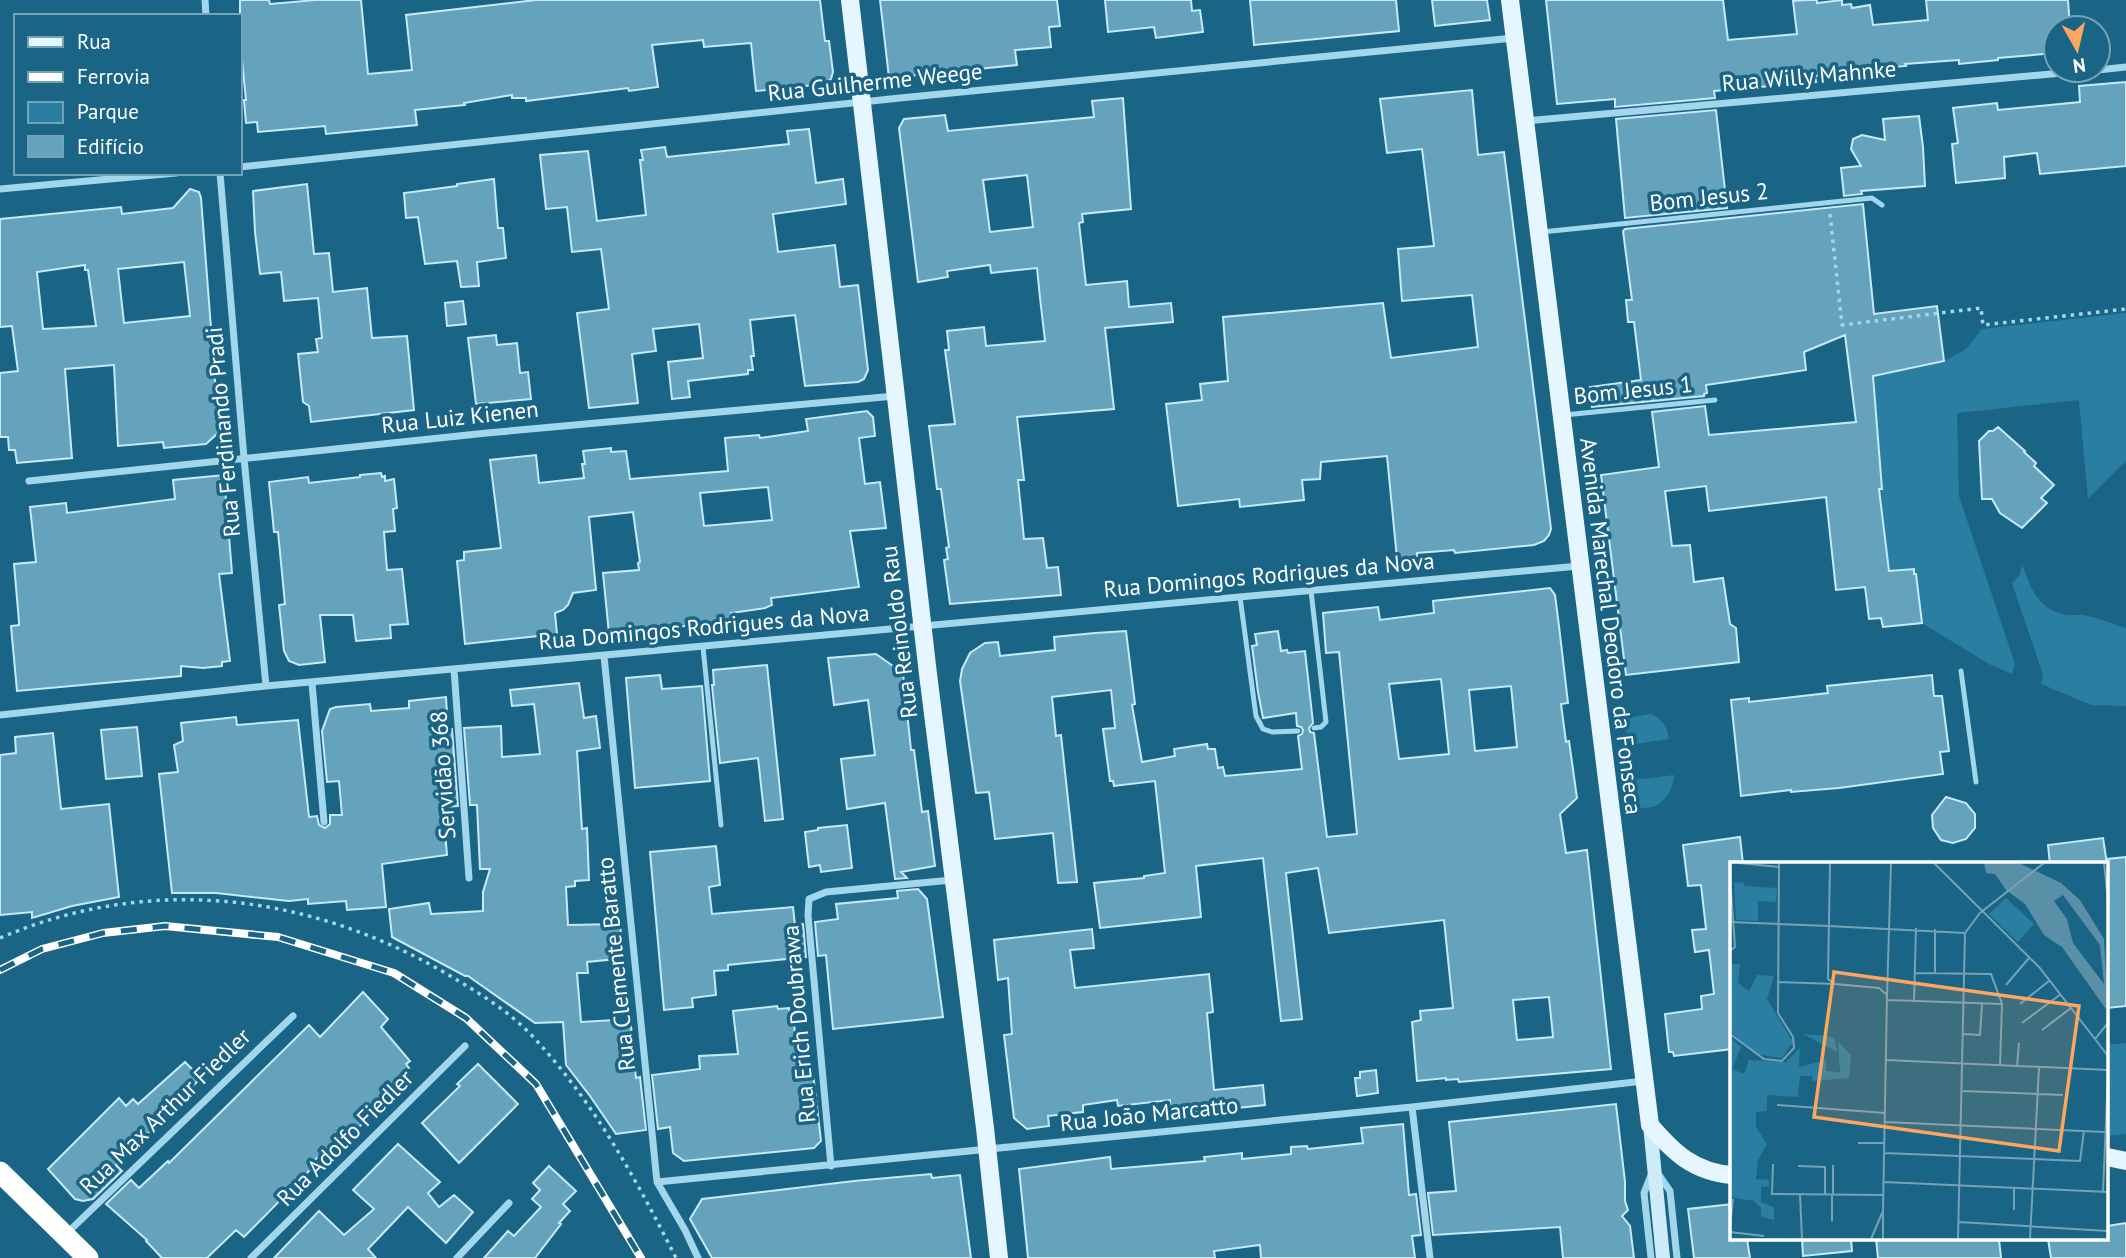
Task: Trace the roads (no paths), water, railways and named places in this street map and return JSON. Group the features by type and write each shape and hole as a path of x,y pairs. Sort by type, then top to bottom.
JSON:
{"highway":[{"path":"0,1172 88,1258"}],"main road":[{"name":"Rua Reinoldo Rau","path":"850,0 922,626 999,1258"},
{"name":"Avenida Marechal Deodoro da Fonseca","path":"1510,0 1650,1125"},
{"path":"1650,1125 1671,1150 1700,1169 1730,1175"},
{"path":"2114,1156 2126,1161"}],"street":[{"name":"Rua Guilherme Weege","path":"242,167 1515,38"},
{"name":"Rua Willy Mahnke","path":"1525,121 2042,75"},
{"path":"0,189 154,175"},
{"name":"Rua Ferdinando Pradi","path":"220,175 266,687"},
{"name":"Rua Luiz Kienen","path":"29,481 500,432 897,396"},
{"name":"Rua Domingos Rodrigues da Nova","path":"0,715 454,669 1579,566"},
{"name":"Rua Clemente Baratto","path":"604,656 657,1182 698,1258"},
{"name":"Servidão 368","path":"454,669 469,878"},
{"path":"312,683 324,822"},
{"name":"Rua Erich Doubrawa","path":"831,1166 807,915 809,899 825,892 953,880"},
{"name":"Rua Max Arthur Fiedler","path":"65,1235 293,1016"},
{"name":"Rua Adolfo Fiedler","path":"251,1258 466,1046"},
{"name":"Rua João Marcatto","path":"657,1182 1644,1082"},
{"path":"1412,1107 1430,1258"},
{"name":"Avenida Marechal Deodoro da Fonseca","path":"1650,1125 1663,1258"},
{"path":"1651,1258 1644,1193 1654,1168"},
{"path":"1654,1168 1670,1191 1677,1258"},
{"path":"457,1258 509,1203"}],"lane":[{"name":"Bom Jesus 2","path":"1538,232 1872,198 1882,205"},
{"name":"Bom Jesus 1","path":"1561,415 1712,400"},
{"path":"1311,591 1326,722 1321,727 1314,728"},
{"path":"1240,597 1255,716 1262,729 1272,732 1297,731"},
{"path":"703,647 721,825"},
{"path":"1961,671 1976,782"}],"railway":[{"path":"0,970 42,949 103,933 165,926 278,937 394,973 466,1018 536,1084 641,1258"}]}
